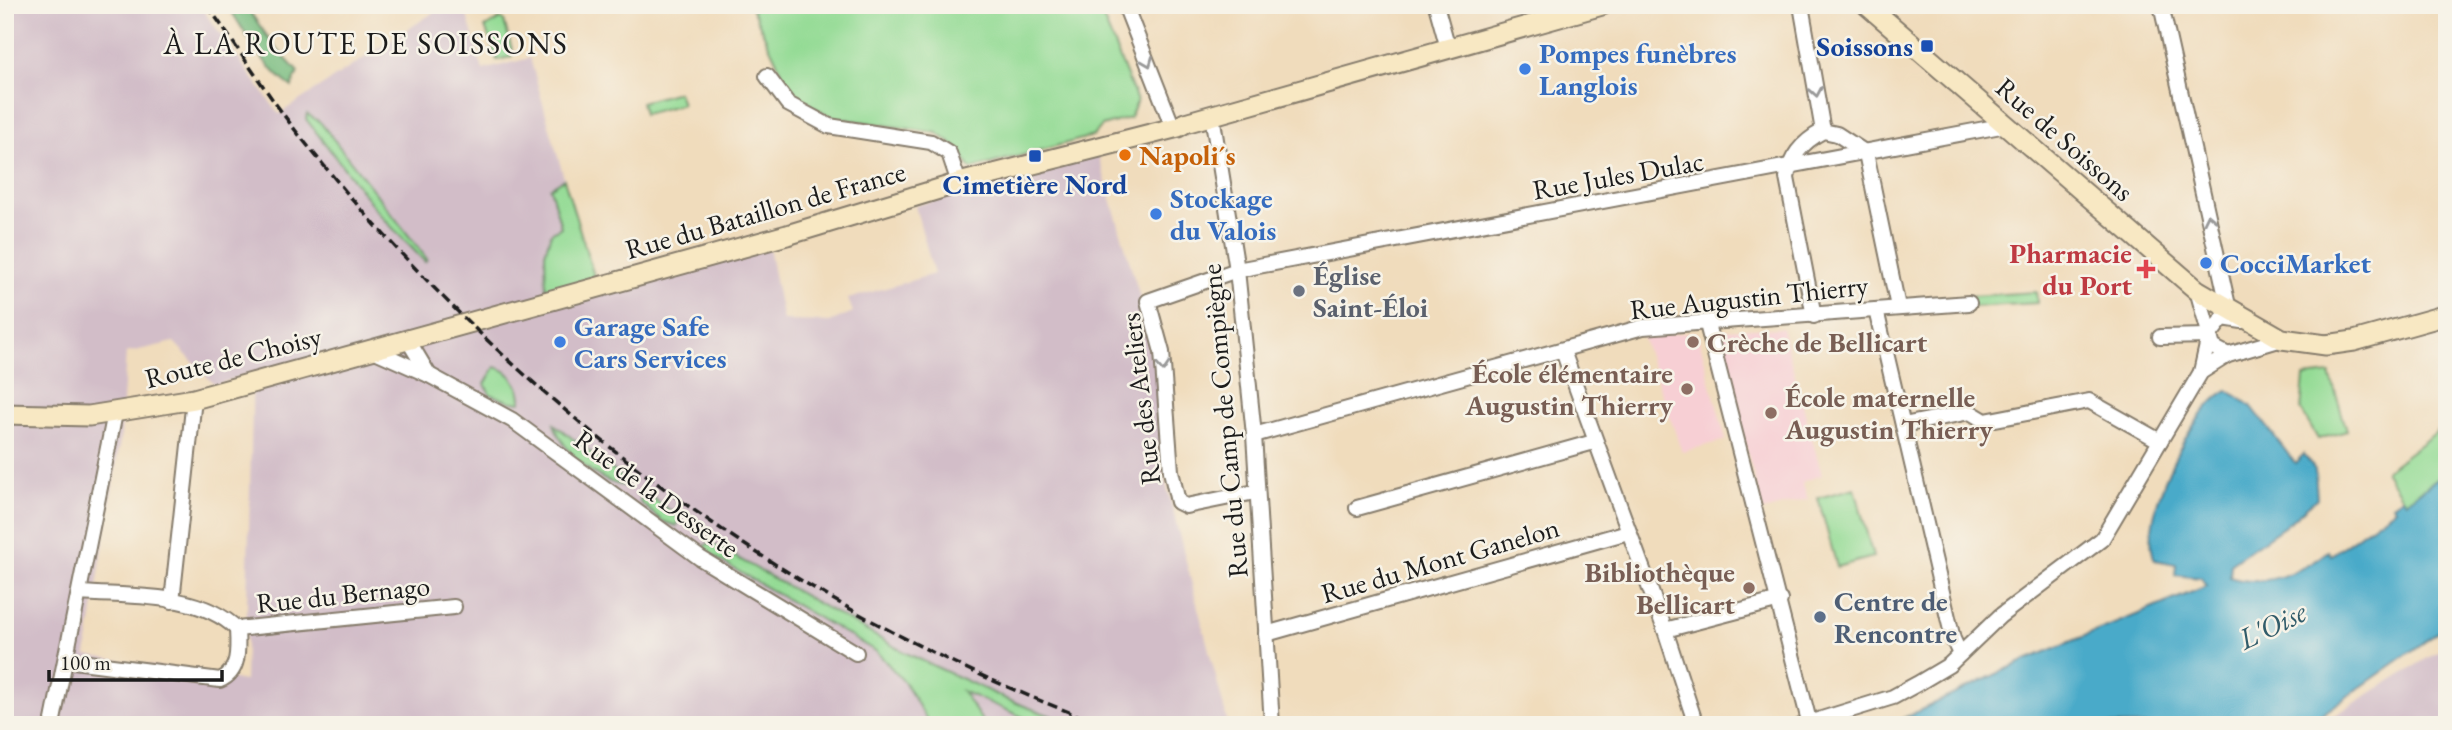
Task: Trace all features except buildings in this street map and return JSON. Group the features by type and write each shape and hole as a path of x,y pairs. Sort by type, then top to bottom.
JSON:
{"street":[{"path":"1125,5 1177,121"},
{"path":"1436,5 1448,48"},
{"name":"Rue du Bataillon de France","path":"470,323 959,183 1077,154 1126,138 1178,127 1177,121 1212,116 1602,5"},
{"path":"1801,5 1823,131"},
{"name":"Rue de Soissons","path":"1867,5 2197,290 2282,339 2326,345 2354,341 2447,315"},
{"path":"1707,324 1780,600 1806,723 1892,697 1938,671 2000,616 2102,539 2201,372 2209,336 2223,318 2242,317 2161,5"},
{"path":"772,81 788,104 829,126 931,142 949,153 959,183"},
{"name":"Rue du Camp de Compiègne","path":"1212,116 1237,270 1254,435 1255,492 1272,725"},
{"name":"Rue Jules Dulac","path":"1237,270 2006,125"},
{"path":"1815,316 1787,178 1788,167 1801,146 1823,131 1837,134 1866,153 1898,307"},
{"name":"Rue des Ateliers","path":"1237,270 1147,301 1162,352 1171,471 1178,502 1186,506 1255,492"},
{"path":"2197,290 2213,347 2228,355"},
{"name":"Rue Augustin Thierry","path":"1254,435 1643,327 1969,303"},
{"path":"1876,310 1953,639 1960,654"},
{"name":"Route de Choisy","path":"5,414 89,416 194,399 470,323"},
{"path":"2160,337 2209,336"},
{"path":"2201,372 2228,355 2282,339"},
{"name":"Rue de la Desserte","path":"408,340 429,374"},
{"name":"Rue de la Desserte","path":"373,350 429,374 512,420 700,558 856,653"},
{"path":"1563,351 1594,442 1665,630 1696,725"},
{"path":"172,601 194,399"},
{"path":"1903,425 1970,412 1985,421 2089,401 2160,441"},
{"path":"52,725 116,413"},
{"path":"1357,508 1594,442"},
{"name":"Rue du Mont Ganelon","path":"1266,634 1628,532"},
{"name":"Rue du Bernago","path":"66,660 219,680 229,676 234,667 237,629 223,615 204,607 172,601 81,593"},
{"path":"1665,630 1780,600"},
{"name":"Rue du Bernago","path":"237,629 454,607"}],"shaded area":[{"path":"5,5 199,5 279,114 445,5 464,5 483,70 530,58 594,284 769,248 783,321 830,322 853,312 848,299 934,274 915,206 1097,151 1157,355 1164,476 1227,720 1224,725 5,725","holes":["174,342 215,385 253,372 245,681 86,655 121,434 126,353"]},
{"name":"École maternelle Augustin Thierry","path":"1782,328 1822,475 1802,482 1808,499 1763,511 1716,334 1719,330"},
{"name":"École élémentaire Augustin Thierry","path":"1697,332 1726,440 1682,452 1642,336"},
{"path":"2447,646 2447,725 2319,725"}],"green space":[{"path":"227,5 245,5 275,47 298,72 292,87 281,79 264,59"},
{"path":"750,5 1098,5 1137,101 1130,118 1102,126 1093,136 971,169 957,148 937,133 831,117 792,94"},
{"path":"500,19 504,21 513,53 511,57 497,60 485,27"},
{"path":"678,92 682,104 644,114 641,102"},
{"path":"307,114 320,122 427,259 425,262 382,217 306,119"},
{"path":"564,179 595,279 565,290 546,289 545,253 551,233 561,227 550,188"},
{"path":"2036,292 2037,303 1972,307 1971,296"},
{"path":"495,367 514,380 521,402 511,402 490,394 485,384"},
{"path":"2330,374 2347,431 2318,439 2301,410 2304,377"},
{"path":"554,424 619,475 627,486 604,479 583,464 565,445"},
{"path":"2447,424 2447,471 2405,502 2385,471"},
{"path":"1855,488 1873,557 1837,567 1818,498"},
{"path":"641,493 648,494 679,518 677,526 662,521 640,502"},
{"path":"711,543 906,653 1006,699 1075,725 1041,725 962,691 985,725 930,725 905,683 877,652 719,560 704,549 705,545"}],"water":[{"name":"L'Oise","path":"2228,390 2252,407 2295,463 2304,454 2315,470 2317,498 2285,526 2231,563 2230,577 2268,580 2307,566 2328,551 2331,555 2395,509 2392,505 2402,498 2406,502 2447,471 2447,626 2307,725 1889,725 2026,660 2207,586 2201,578 2175,575 2176,564 2155,560 2151,542 2153,520 2170,467 2183,442 2213,401"}],"railway":[{"path":"207,5 299,135 381,231 469,322 562,407 661,486 764,557 873,621 986,677 1104,725"},
{"path":"732,725 798,718 869,725"}],"place":[{"name":"Soissons","path":"1927,46"},
{"name":"Pompes funèbres Langlois","path":"1525,69"},
{"name":"Napoli´s","path":"1125,155"},
{"name":"Cimetière Nord","path":"1035,156"},
{"name":"Stockage du Valois","path":"1156,214"},
{"name":"CocciMarket","path":"2206,263"},
{"name":"Pharmacie du Port","path":"2146,269"},
{"name":"Église Saint-Éloi","path":"1299,291"},
{"name":"Garage Safe Cars Services","path":"560,342"},
{"name":"Crèche de Bellicart","path":"1693,342"},
{"name":"École élémentaire Augustin Thierry","path":"1687,389"},
{"name":"École maternelle Augustin Thierry","path":"1771,413"},
{"name":"Bibliothèque Bellicart","path":"1749,588"},
{"name":"Centre de Rencontre","path":"1820,617"}],"district":[{"name":"À LA ROUTE DE SOISSONS","path":"366,43"}]}
